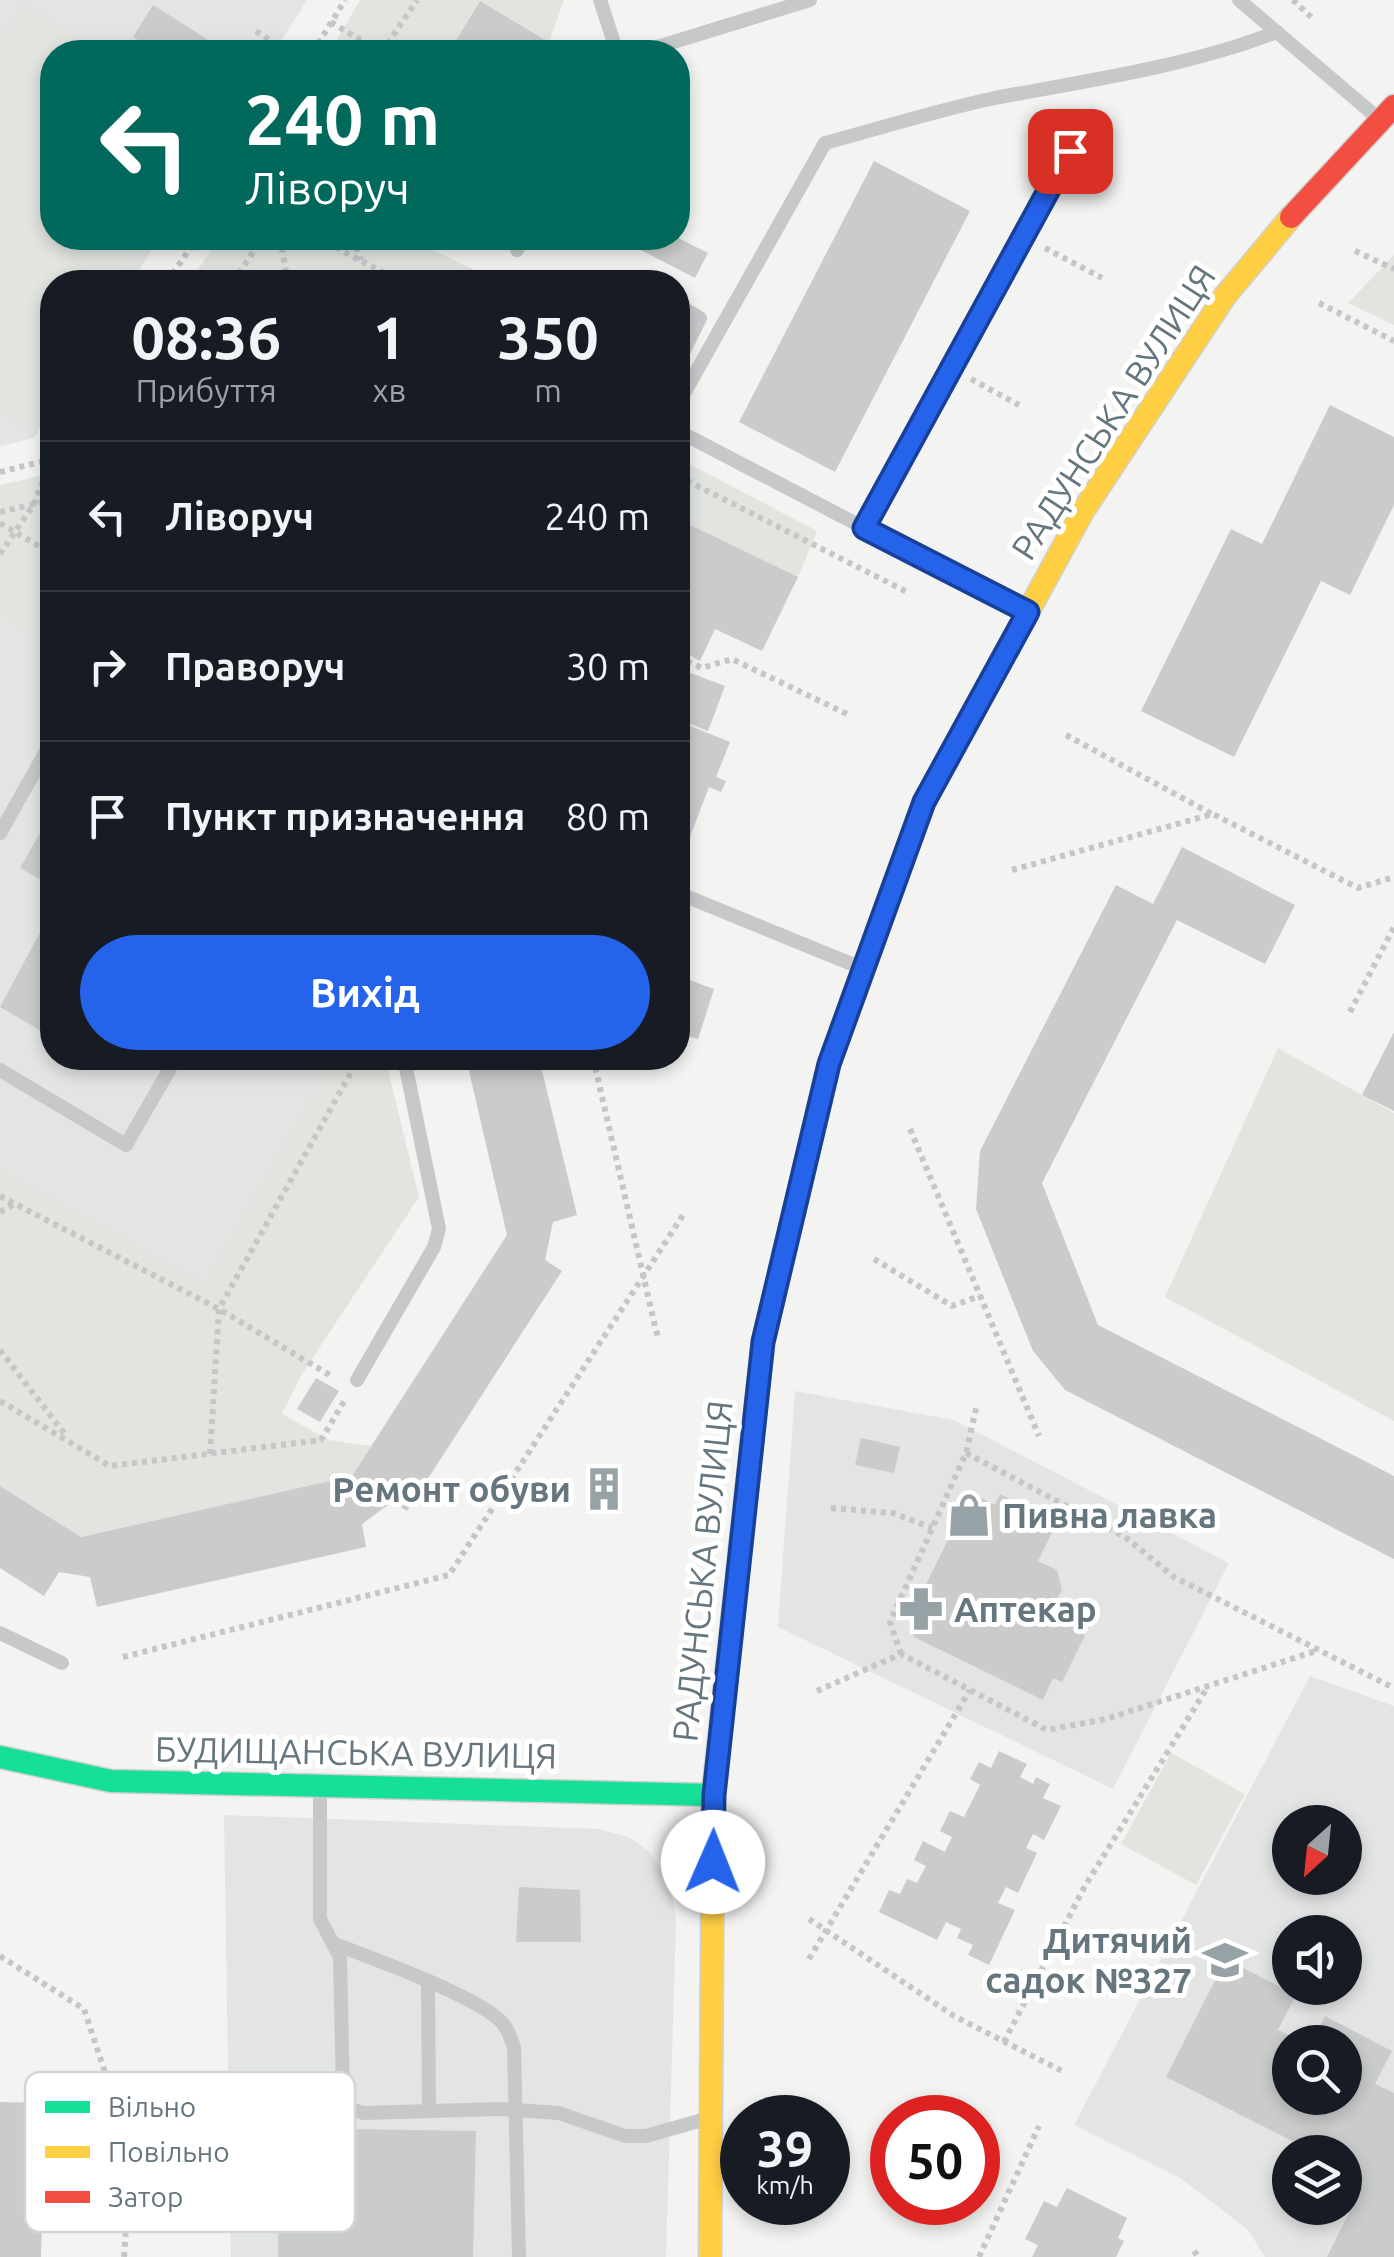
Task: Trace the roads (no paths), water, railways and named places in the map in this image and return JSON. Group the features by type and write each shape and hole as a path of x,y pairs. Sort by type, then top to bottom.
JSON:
{"main road":[{"name":"РАДУНСЬКА ВУЛИЦЯ","path":"710,2257 714,1795 763,1342 829,1064 924,802 1082,511 1225,296 1268,241 1387,112"},
{"name":"БУДИЩАНСЬКА ВУЛИЦЯ","path":"0,1757 112,1781 714,1795"}],"lane":[{"path":"600,0 612,40"},
{"path":"680,40 810,0"},
{"path":"1238,0 1387,112"},
{"path":"690,382 824,142 989,99 1162,68 1234,49 1277,32"},
{"path":"864,528 1070,151"},
{"path":"690,312 700,318 690,338"},
{"path":"690,438 1028,612"},
{"path":"0,832 40,762"},
{"path":"690,897 864,969"},
{"path":"0,1070 126,1145 169,1070"},
{"path":"354,1384 434,1247 439,1229 406,1070"},
{"path":"0,1632 62,1663"},
{"path":"320,1786 320,1918 340,1957 343,2072"},
{"path":"335,1944 428,1982 495,2016 504,2026 514,2047 519,2257"},
{"path":"428,1982 430,2111"},
{"path":"355,2108 364,2113 559,2113 625,2136 646,2136 711,2118"}],"place":[{"name":"Ремонт обуви","path":"604,1489"},
{"name":"Пивна лавка","path":"969,1515"},
{"name":"Аптекар","path":"921,1609"},
{"name":"Дитячий садок №327","path":"1225,1960"}]}
